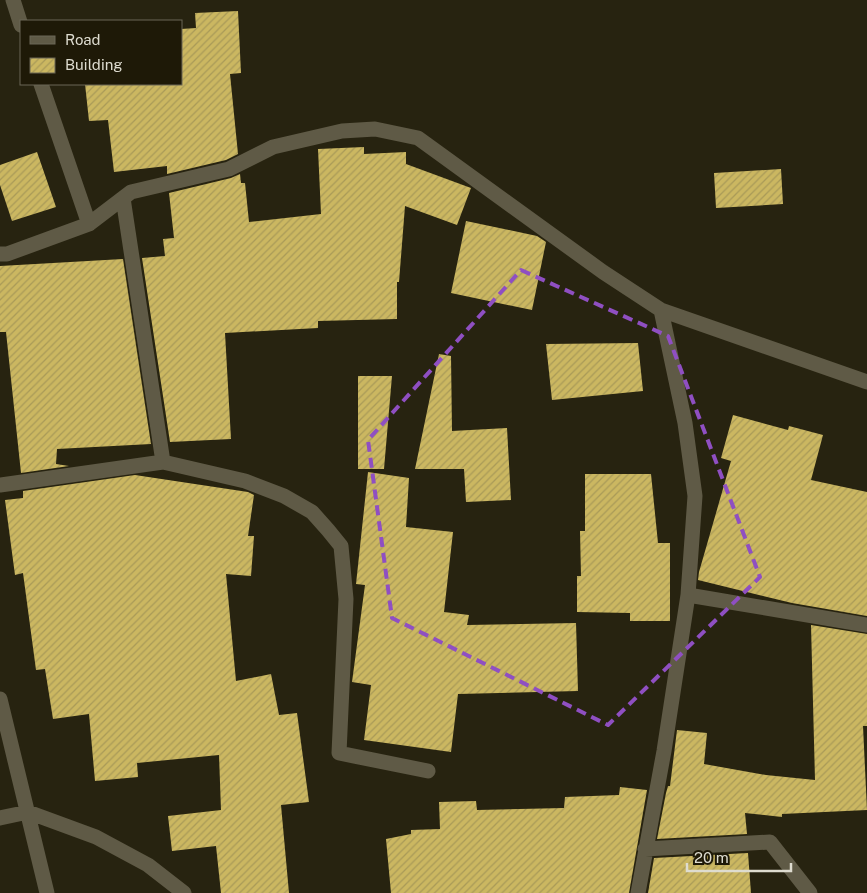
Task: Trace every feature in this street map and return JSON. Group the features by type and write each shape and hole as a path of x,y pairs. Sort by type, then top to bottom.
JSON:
{"street":[{"path":"13,0 20,22"},
{"path":"41,85 89,224"},
{"path":"0,254 7,254 89,224 131,192 229,169 273,147 342,131 375,129 418,138 602,272 661,310 867,382"},
{"path":"124,198 163,462"},
{"path":"638,893 664,751 688,596 695,496 686,423 661,310"},
{"path":"0,485 163,462 245,481 284,496 312,512 340,546 346,599 339,752 428,771"},
{"path":"688,596 867,625"},
{"path":"0,698 47,893"},
{"path":"0,818 28,812 96,837 148,865 184,893"},
{"path":"645,849 770,842 810,893"}],"highlighted area":[{"path":"521,270 668,336 760,577 608,725 392,618 368,440"}],"building":[{"path":"238,11 241,73 230,74 238,154 226,160 167,174 167,166 114,172 108,120 89,121 85,85 182,85 182,29 196,28 195,13"},
{"path":"364,147 364,154 406,152 406,164 471,188 457,225 405,206 399,282 397,282 397,319 318,321 318,328 225,333 231,439 170,442 142,258 165,256 163,239 174,238 169,193 231,178 240,174 241,183 245,183 249,222 321,214 318,149"},
{"path":"37,152 56,207 12,221 0,185 0,165"},
{"path":"781,169 783,204 716,208 714,173"},
{"path":"466,221 537,236 546,242 532,310 451,293"},
{"path":"123,259 151,444 57,449 56,464 69,466 21,473 6,332 0,332 0,266"},
{"path":"638,343 643,391 552,400 546,344"},
{"path":"439,354 451,356 452,431 507,428 511,500 466,502 464,469 415,469"},
{"path":"358,376 392,376 384,469 358,469"},
{"path":"733,415 788,430 789,426 823,435 811,480 867,492 867,616 792,603 698,580 731,461 721,458"},
{"path":"368,472 409,478 406,527 453,532 444,612 469,615 467,625 576,623 578,691 458,694 451,752 364,740 371,685 352,682 365,585 356,584"},
{"path":"585,474 651,474 658,543 670,543 670,621 630,621 630,613 577,612 577,576 581,576 580,531 585,531"},
{"path":"135,475 248,492 254,495 248,536 254,536 251,576 226,574 236,681 271,674 279,715 297,713 309,802 281,805 289,893 221,893 216,846 172,851 168,816 221,810 219,755 137,763 138,777 95,781 89,714 53,719 45,669 36,670 23,573 15,575 5,500 23,498 23,491"},
{"path":"811,625 867,634 867,726 863,726 867,810 782,814 782,817 745,813 747,834 657,839 666,793 668,786 670,786 677,730 707,733 704,764 766,775 815,780"},
{"path":"620,787 647,790 629,893 391,893 386,839 411,834 411,830 440,829 439,802 476,801 477,810 564,808 565,797 619,795"},
{"path":"748,853 751,893 648,893 654,858"}]}
